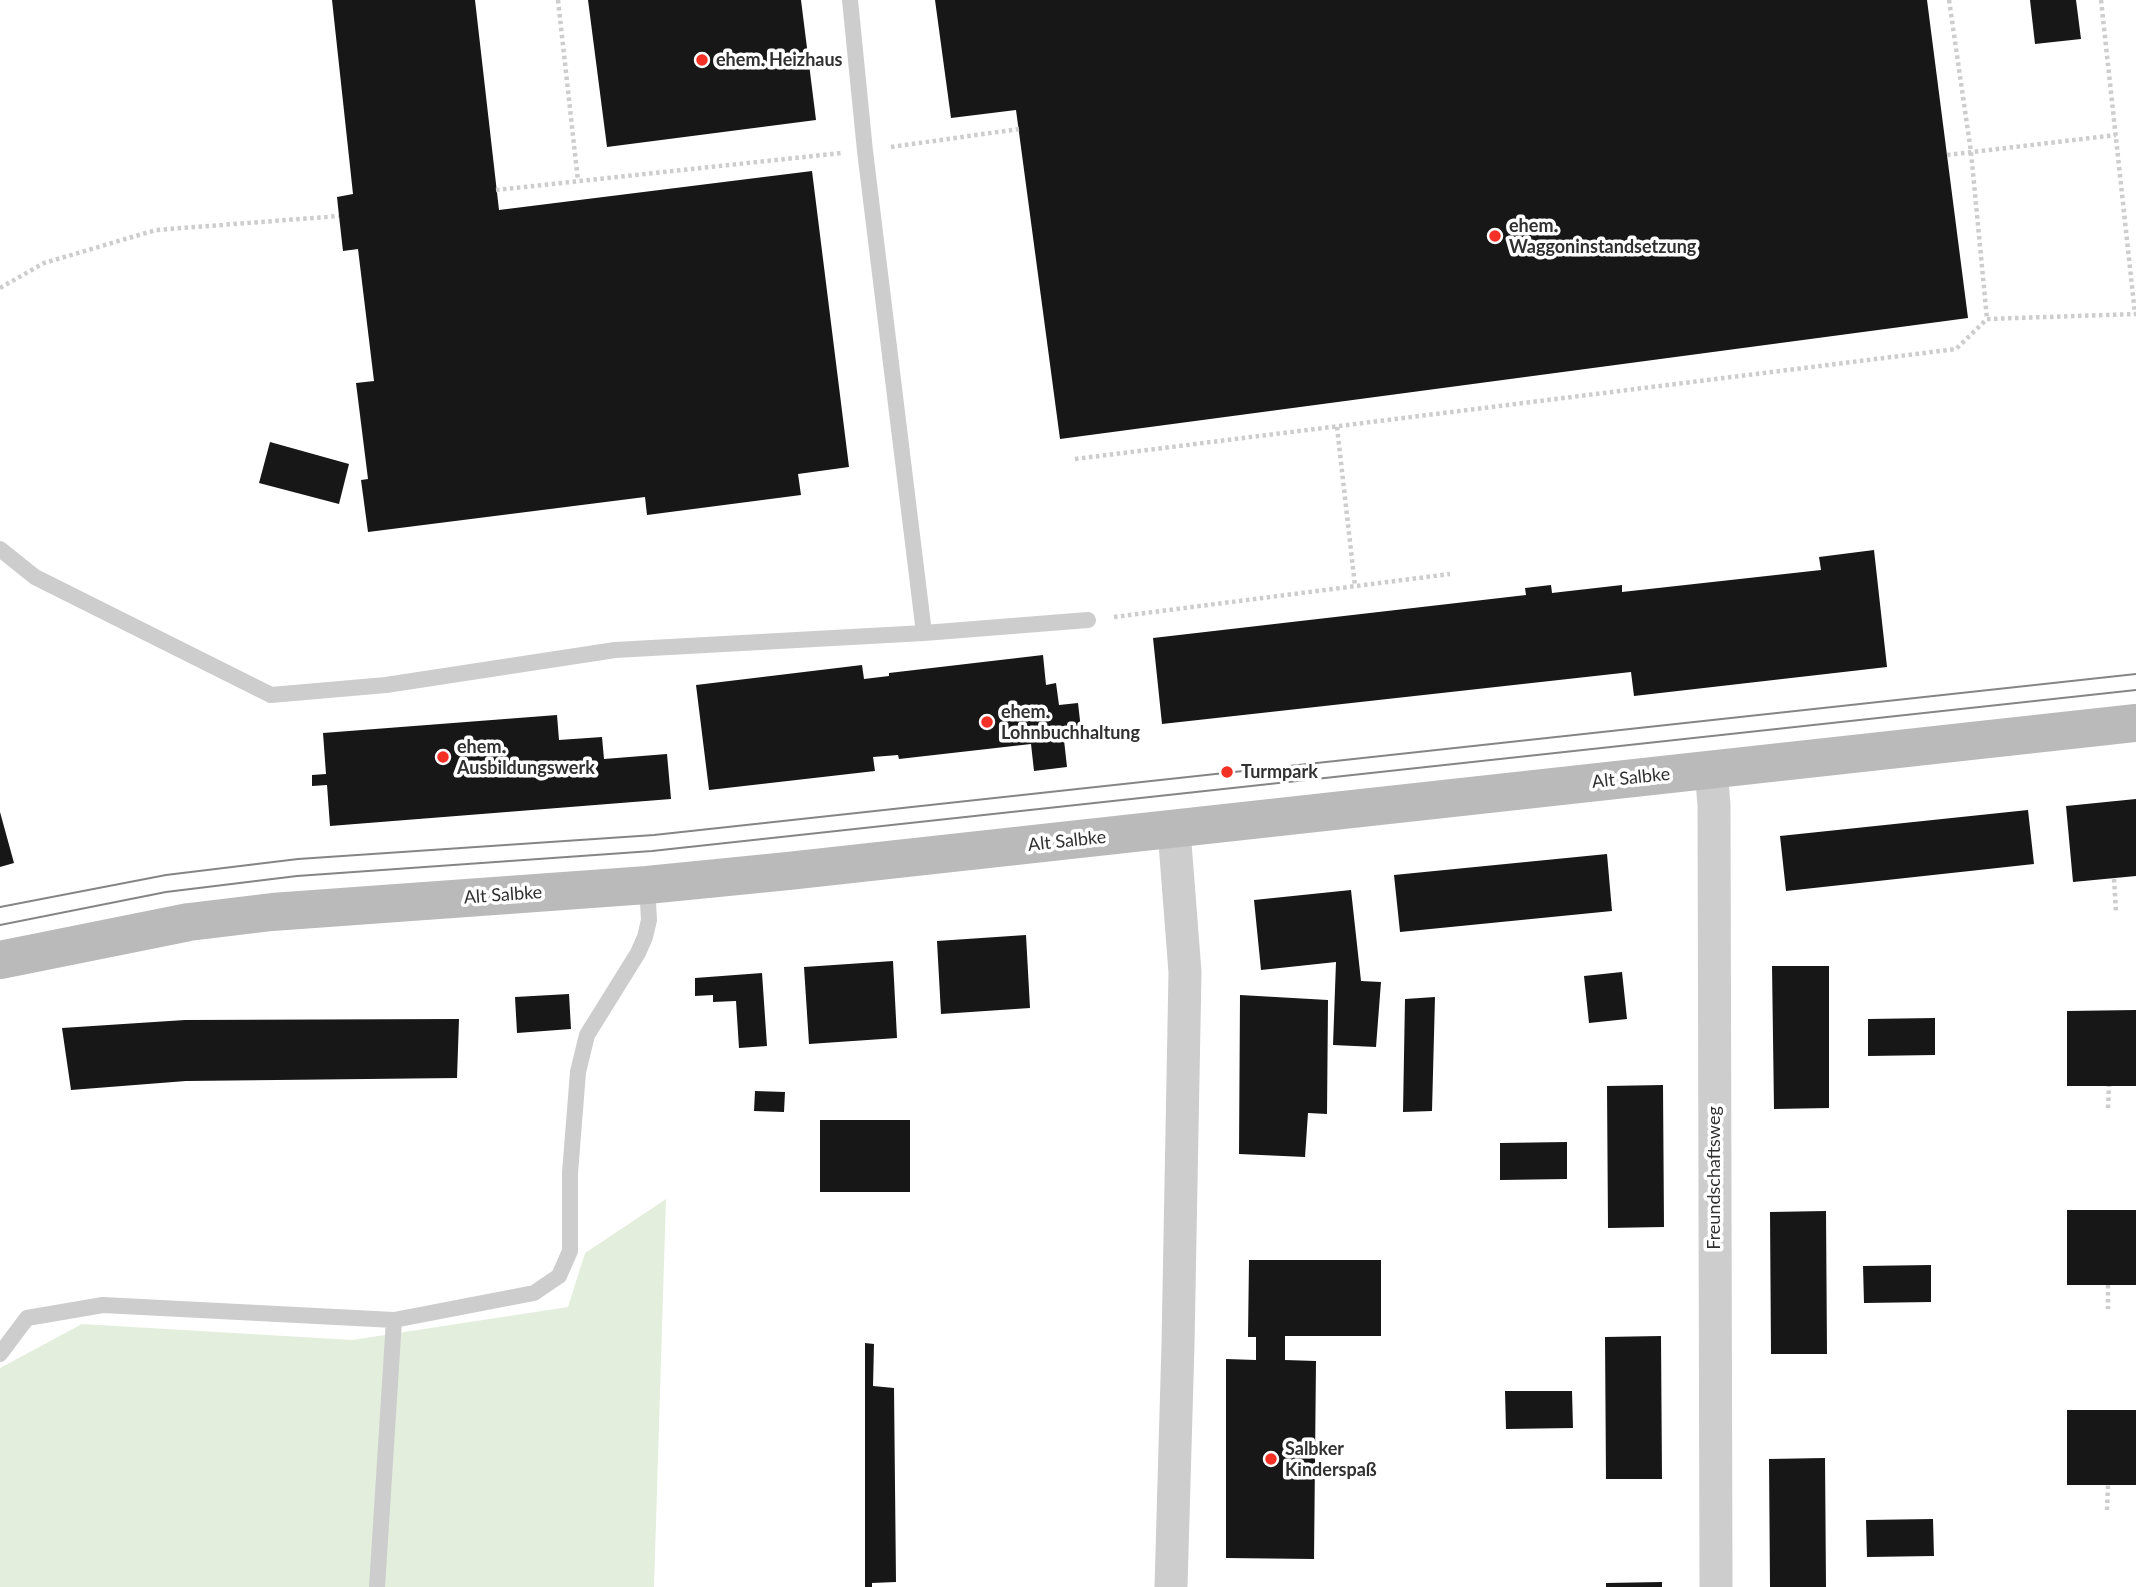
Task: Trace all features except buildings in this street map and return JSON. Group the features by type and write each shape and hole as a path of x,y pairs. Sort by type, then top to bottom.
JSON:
{"main road":[{"name":"Alt Salbke","path":"0,960 189,922 272,912 647,885 1174,830 2136,723"}],"street":[{"name":"Freundschaftsweg","path":"1711,769 1714,805 1716,1587"},
{"path":"1171,1587 1185,985 1174,830"}],"lane":[{"path":"850,0 865,150 924,633"},
{"path":"0,549 35,577 271,695 386,685 615,650 924,633 1088,620"},
{"path":"0,1354 27,1318 103,1305 394,1320 534,1293 559,1276 570,1251 570,1173 578,1072 587,1035 638,953 645,937 649,920 647,885"},
{"path":"377,1587 394,1320"}],"path":[{"path":"558,0 579,181"},
{"path":"1949,0 1971,152 1987,319"},
{"path":"1075,459 1956,349 1987,319 2136,314 2101,0"},
{"path":"496,190 865,150 1018,130"},
{"path":"1947,155 2116,135"},
{"path":"0,288 44,263 156,230 339,216"},
{"path":"1337,427 1355,586"},
{"path":"1088,620 1450,574"},
{"path":"2113,878 2116,911"},
{"path":"2108,1108 2109,1086"},
{"path":"2108,1285 2108,1309"},
{"path":"2107,1510 2108,1485"}],"green space":[{"path":"666,1199 654,1587 0,1587 0,1368 82,1324 352,1340 568,1307 585,1253"}],"tram line":[{"path":"0,907 166,875 298,859 654,835 2136,674"},
{"path":"0,925 166,892 297,876 652,851 2136,690"}],"place":[{"name":"ehem. Heizhaus","path":"702,60"},
{"name":"ehem. Waggoninstandsetzung","path":"1495,236"},
{"name":"ehem. Lohnbuchhaltung","path":"987,722"},
{"name":"ehem. Ausbildungswerk","path":"443,757"},
{"name":"Turmpark","path":"1227,772"},
{"name":"Salbker Kinderspaß","path":"1271,1459"}]}
